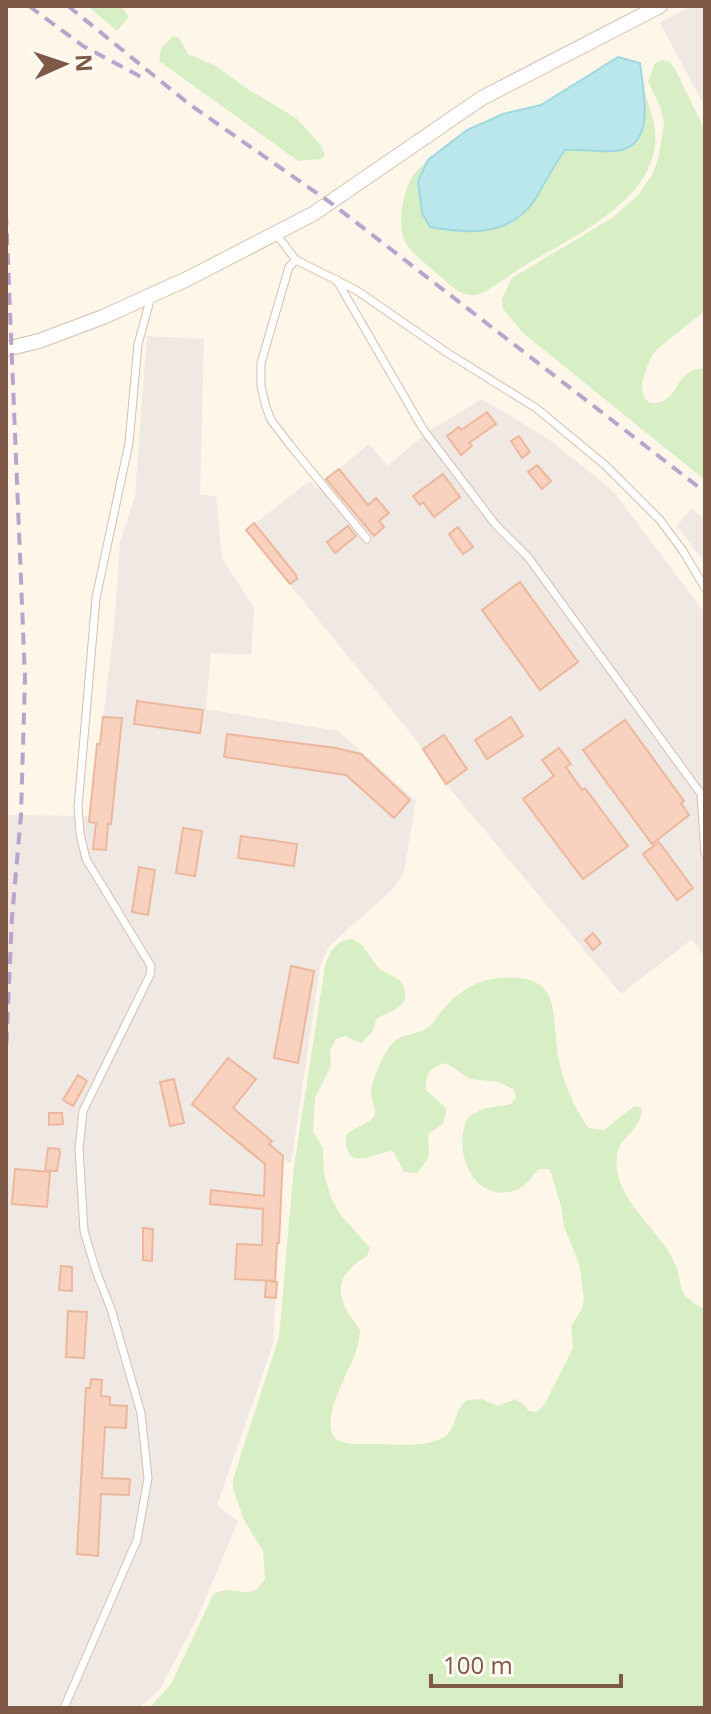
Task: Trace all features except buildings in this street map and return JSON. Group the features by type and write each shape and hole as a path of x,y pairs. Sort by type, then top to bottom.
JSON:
{"street":[{"path":"6,349 39,341 103,317 274,233 331,203 482,98 660,6"}],"lane":[{"path":"274,233 296,260 356,290 446,352 536,408 605,465 660,520 705,588"},
{"path":"296,260 289,267 261,363 261,386 266,407 271,420 290,445 367,539"},
{"path":"336,279 423,429 495,524 528,557 701,794 705,853"},
{"path":"64,1708 137,1540 148,1478 141,1413 111,1309 84,1231 79,1149 83,1111 150,975 151,966 86,859 78,807 96,598 129,443 138,344 152,295"}],"shaded area":[{"path":"691,6 705,6 705,107 660,23"},
{"path":"147,336 204,339 200,495 216,496 222,558 254,608 251,655 211,653 206,709 338,731 416,801 404,872 392,890 329,946 320,967 291,1164 283,1158 273,1345 217,1505 238,1521 198,1617 160,1689 139,1708 6,1708 6,815 90,816 114,628 120,543 135,495"},
{"path":"482,399 547,438 612,490 705,613 705,958 692,939 621,994 446,784 423,749 246,530 310,481 316,488 369,444 387,466 432,429"},
{"path":"692,508 705,519 705,564 677,526"}],"green space":[{"path":"88,6 121,6 129,17 117,31"},
{"path":"173,36 179,38 188,54 216,66 296,118 320,144 325,155 321,159 298,161 159,61 161,49"},
{"path":"662,60 670,62 675,69 705,130 705,311 656,350 645,371 642,389 647,401 661,402 670,396 689,372 705,368 705,480 524,334 503,309 502,299 512,278 612,218 638,195 652,175 658,160 664,124 661,109 648,81 655,63"},
{"path":"643,88 655,129 654,154 645,175 630,195 589,228 476,295 452,287 409,247 403,235 401,217 404,197 411,180 428,160 418,181 535,200 565,150 617,150 637,141 644,113"},
{"path":"353,939 363,946 379,969 400,980 406,995 401,1005 377,1018 372,1032 361,1043 345,1036 336,1039 330,1051 331,1066 315,1098 313,1131 323,1148 324,1173 331,1198 340,1214 370,1248 367,1256 353,1266 341,1284 342,1300 360,1330 356,1351 332,1412 332,1433 338,1440 351,1443 418,1444 447,1434 460,1408 468,1400 482,1399 498,1406 516,1399 529,1411 537,1412 544,1405 573,1348 571,1326 582,1309 584,1299 579,1263 564,1227 551,1173 548,1169 539,1169 520,1188 501,1193 488,1190 477,1182 464,1158 462,1143 469,1116 483,1109 511,1104 516,1097 513,1089 499,1082 470,1079 446,1063 436,1066 427,1076 426,1090 447,1109 443,1124 428,1134 429,1156 418,1173 404,1172 393,1151 355,1158 349,1155 346,1147 346,1135 375,1115 372,1085 394,1041 428,1027 455,997 480,982 521,978 536,982 551,1001 561,1070 570,1096 588,1128 604,1130 634,1106 642,1108 638,1123 619,1148 617,1171 629,1200 669,1252 685,1295 705,1309 705,1708 149,1708 171,1684 213,1595 227,1590 248,1592 260,1586 265,1578 263,1551 244,1520 233,1489 233,1479 279,1337 294,1166 325,966 334,947 342,941"}],"water":[{"path":"618,57 640,63 645,116 637,140 628,148 614,151 565,150 526,211 502,226 474,231 430,227 422,213 418,181 428,160 467,130 503,114 541,105"}],"railway":[{"path":"29,6 83,46 147,80"},
{"path":"68,6 189,104 331,203 705,492"},
{"path":"6,213 25,678 21,815 12,917 6,1052"}]}
